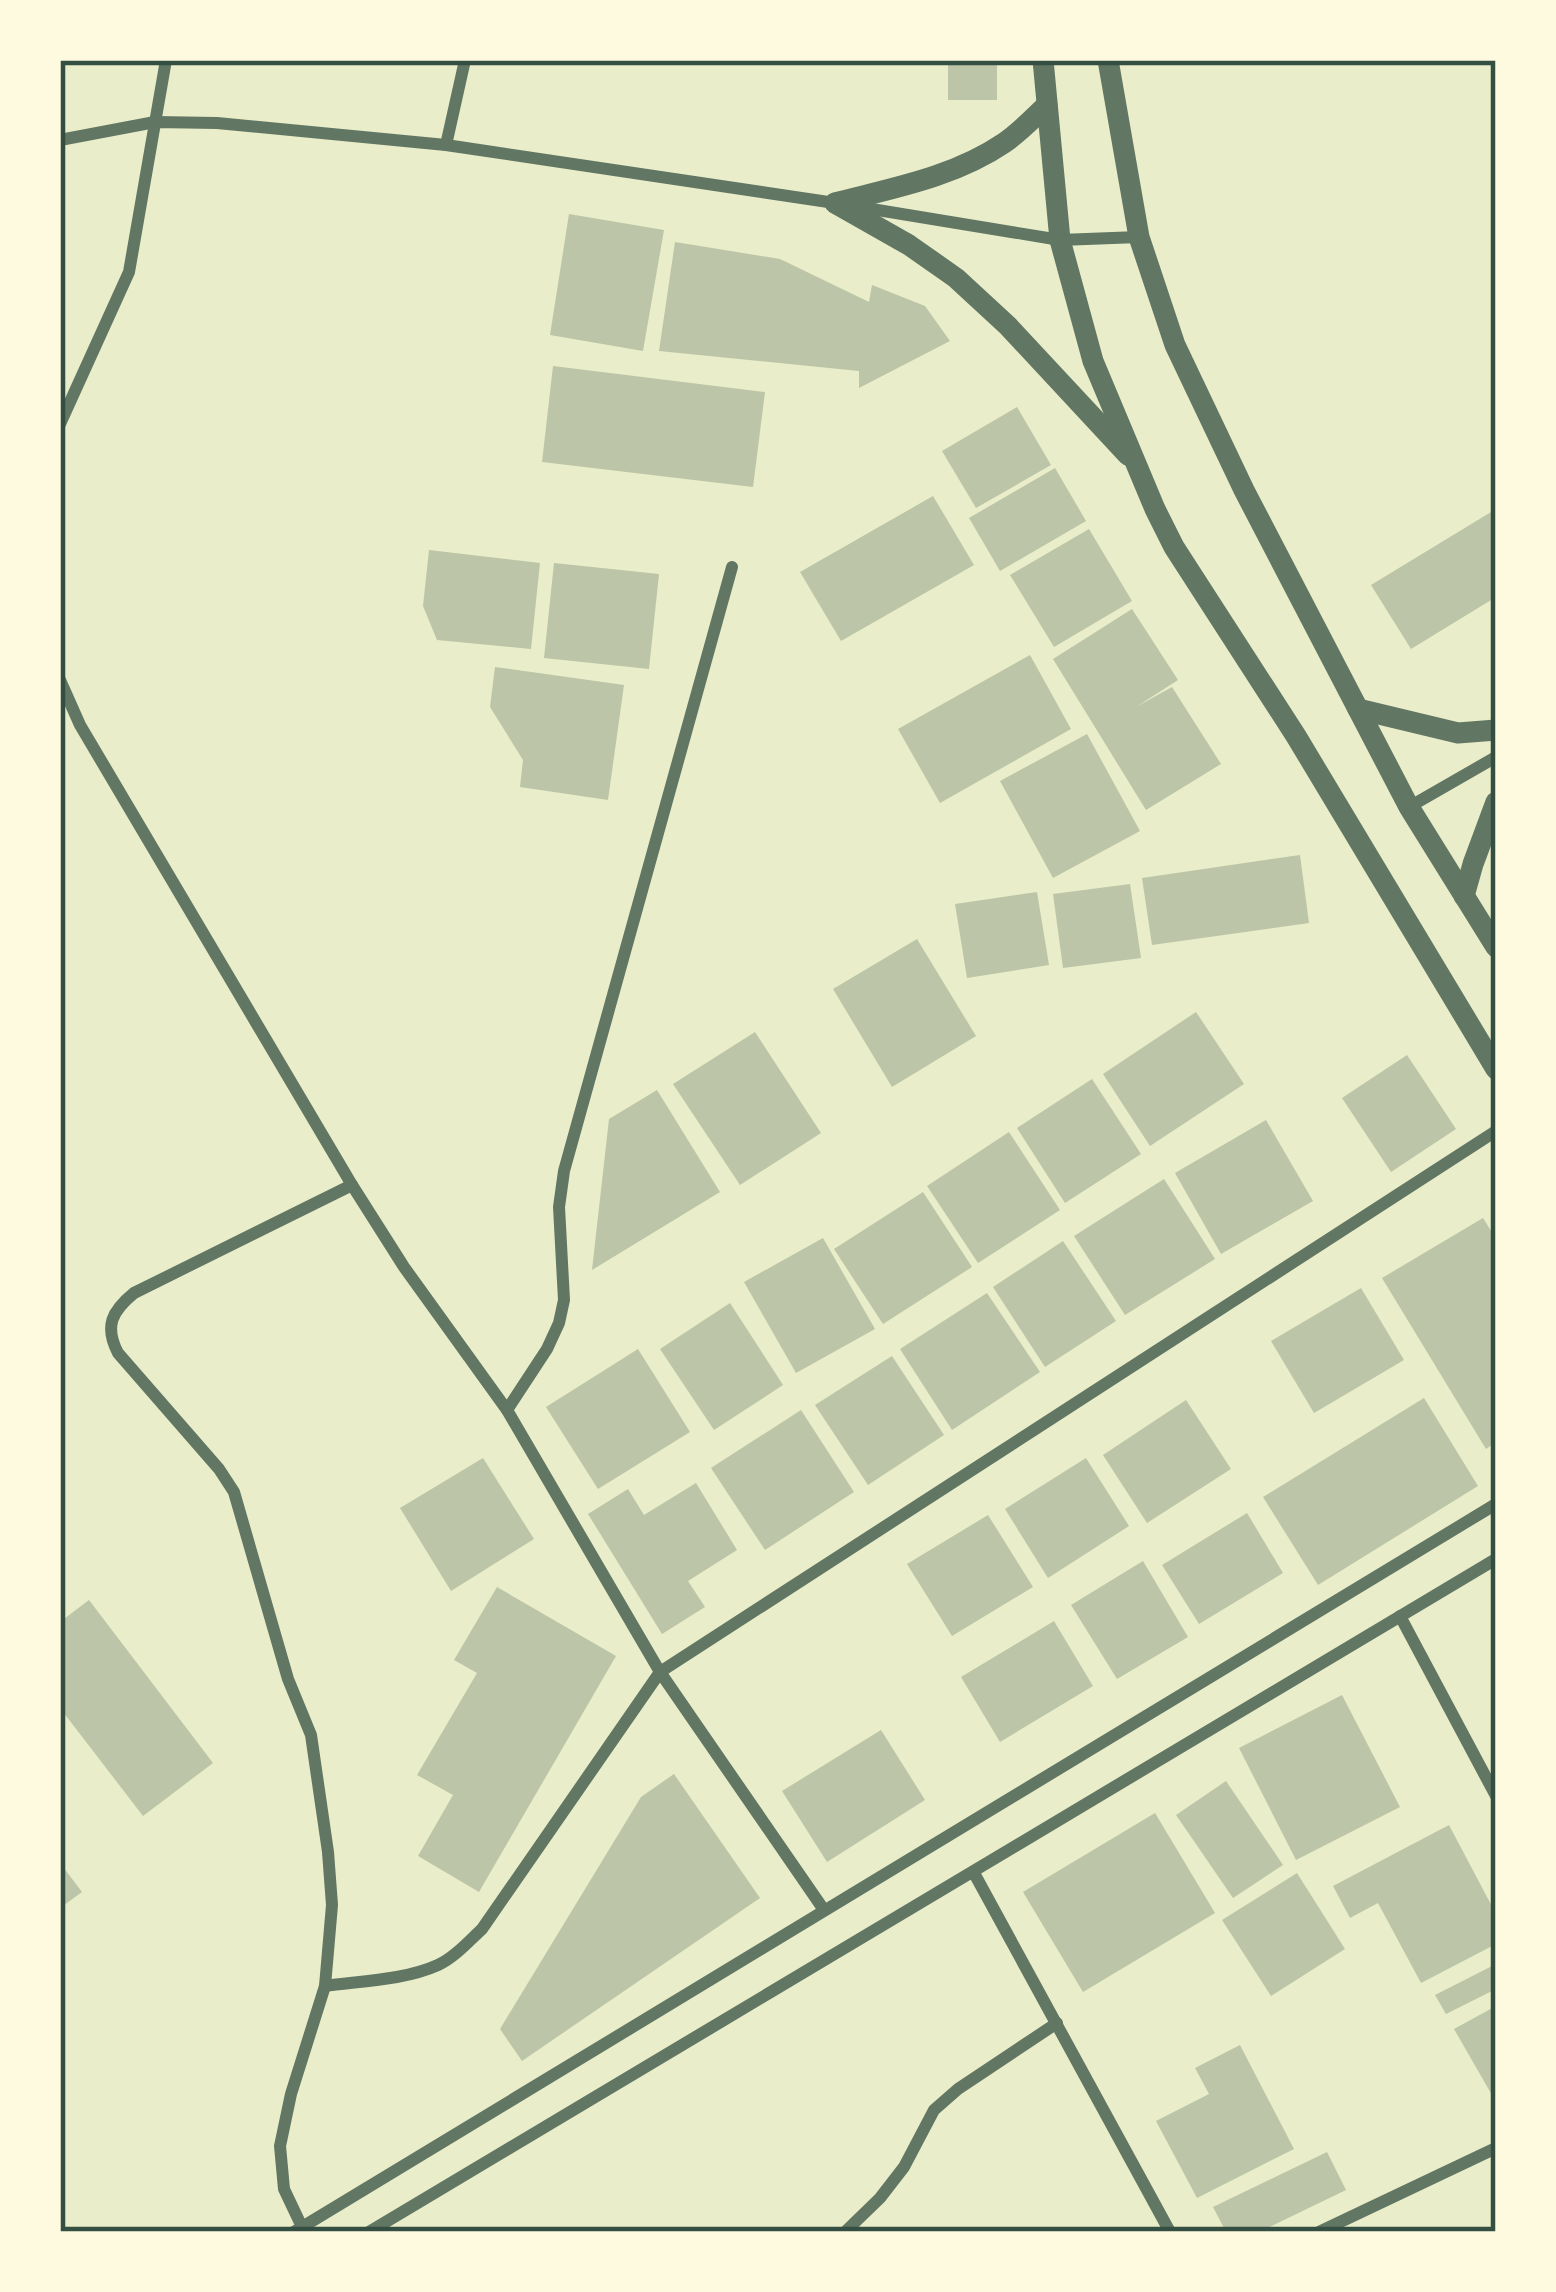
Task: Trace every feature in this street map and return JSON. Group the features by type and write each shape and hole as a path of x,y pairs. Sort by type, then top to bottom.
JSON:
{"street":[{"path":"60,424 129,272 166,60"},
{"path":"446,145 465,60"},
{"path":"1043,60 1060,240 1093,361 1174,547 1296,736 1496,1069"},
{"path":"1108,60 1139,237 1175,346 1244,490 1409,807 1496,947"},
{"path":"835,203 932,178 976,159 1007,141 1047,105"},
{"path":"60,139 155,122 217,122 446,145 1060,240 1139,237"},
{"path":"835,203 956,278 1008,326 1139,466"},
{"path":"507,1410 559,1323 564,1300 559,1207 564,1172 732,567"},
{"path":"60,680 80,725 352,1185 404,1267 507,1410 660,1672 824,1910"},
{"path":"1358,709 1458,733 1496,730"},
{"path":"1409,807 1496,757"},
{"path":"1464,896 1496,802"},
{"path":"326,1986 412,1973 440,1965 459,1951 482,1929 660,1672 1496,1131"},
{"path":"352,1185 134,1292 118,1305 111,1322 118,1353 234,1492 288,1679 311,1736 332,1905 326,1986 290,2094 280,2146 284,2188 298,2230 1496,1504"},
{"path":"369,2232 1496,1559"},
{"path":"1400,1616 1496,1796"},
{"path":"974,1873 1170,2232"},
{"path":"845,2232 904,2167 934,2110 1057,2023"},
{"path":"1318,2232 1496,2149"}],"building":[{"path":"948,60 997,60 997,100 948,100"},
{"path":"569,214 664,230 643,351 550,335"},
{"path":"675,242 780,259 869,302 872,285 925,306 950,341 859,388 859,371 659,351"},
{"path":"553,366 765,392 753,487 542,462"},
{"path":"1017,407 1051,465 976,508 942,451"},
{"path":"1055,468 1086,521 1000,571 969,518"},
{"path":"933,496 974,565 841,641 800,572"},
{"path":"1496,509 1496,597 1411,649 1371,585"},
{"path":"1089,529 1132,601 1054,647 1010,575"},
{"path":"429,550 540,563 531,649 437,640 423,606"},
{"path":"554,563 659,574 649,669 544,658"},
{"path":"1132,609 1178,680 1136,707 1172,687 1221,764 1146,810 1053,659"},
{"path":"1030,655 1071,729 940,803 898,729"},
{"path":"495,667 624,685 608,800 520,787 523,760 490,707"},
{"path":"1087,734 1140,831 1053,878 1000,781"},
{"path":"1300,855 1309,923 1152,945 1142,878"},
{"path":"1130,884 1141,958 1063,968 1053,894"},
{"path":"1037,892 1049,965 967,978 955,904"},
{"path":"917,939 976,1036 892,1087 833,989"},
{"path":"1196,1012 1244,1084 1150,1146 1103,1074"},
{"path":"755,1032 821,1133 740,1185 673,1084"},
{"path":"1407,1055 1456,1129 1391,1172 1342,1098"},
{"path":"1092,1079 1141,1154 1065,1203 1017,1128"},
{"path":"657,1090 720,1192 592,1270 609,1119"},
{"path":"1266,1120 1313,1201 1221,1254 1175,1173"},
{"path":"1009,1132 1060,1210 978,1263 927,1186"},
{"path":"1164,1179 1215,1259 1125,1315 1074,1236"},
{"path":"923,1192 972,1267 883,1324 834,1249"},
{"path":"1483,1218 1496,1239 1496,1442 1486,1449 1382,1278"},
{"path":"823,1238 875,1329 796,1373 744,1282"},
{"path":"1063,1241 1116,1321 1045,1367 993,1287"},
{"path":"1361,1288 1404,1360 1314,1413 1271,1341"},
{"path":"987,1293 1040,1372 952,1430 900,1349"},
{"path":"730,1303 783,1385 714,1430 660,1349"},
{"path":"638,1349 690,1432 598,1489 546,1407"},
{"path":"892,1356 944,1435 868,1485 815,1405"},
{"path":"1424,1398 1478,1486 1318,1585 1263,1497"},
{"path":"1186,1400 1231,1469 1147,1523 1103,1455"},
{"path":"801,1410 854,1492 765,1550 711,1468"},
{"path":"483,1458 534,1539 451,1591 400,1508"},
{"path":"1086,1458 1129,1526 1048,1578 1005,1509"},
{"path":"696,1483 737,1550 688,1581 705,1607 662,1634 588,1514 628,1489 644,1515"},
{"path":"1247,1513 1283,1573 1199,1624 1162,1565"},
{"path":"988,1515 1033,1587 952,1636 907,1564"},
{"path":"1143,1561 1188,1637 1117,1679 1071,1605"},
{"path":"497,1587 616,1656 479,1892 418,1856 453,1795 417,1775 477,1673 454,1660"},
{"path":"89,1600 213,1763 143,1816 60,1708 60,1622"},
{"path":"1054,1621 1093,1686 1000,1742 961,1677"},
{"path":"1342,1695 1400,1807 1296,1860 1239,1748"},
{"path":"881,1730 925,1800 827,1862 782,1791"},
{"path":"674,1774 760,1898 522,2061 500,2029 641,1797"},
{"path":"1226,1781 1283,1865 1233,1898 1176,1815"},
{"path":"1155,1813 1215,1913 1083,1992 1023,1892"},
{"path":"1449,1825 1496,1914 1496,1944 1421,1983 1378,1903 1350,1918 1333,1886"},
{"path":"60,1863 82,1892 60,1908"},
{"path":"1297,1873 1345,1949 1271,1996 1222,1920"},
{"path":"1496,1964 1496,1989 1446,2014 1435,1995"},
{"path":"1496,2006 1496,2102 1454,2029"},
{"path":"1240,2045 1294,2149 1197,2198 1156,2121 1209,2094 1195,2068"},
{"path":"1327,2152 1346,2190 1259,2232 1226,2232 1213,2207"}]}
